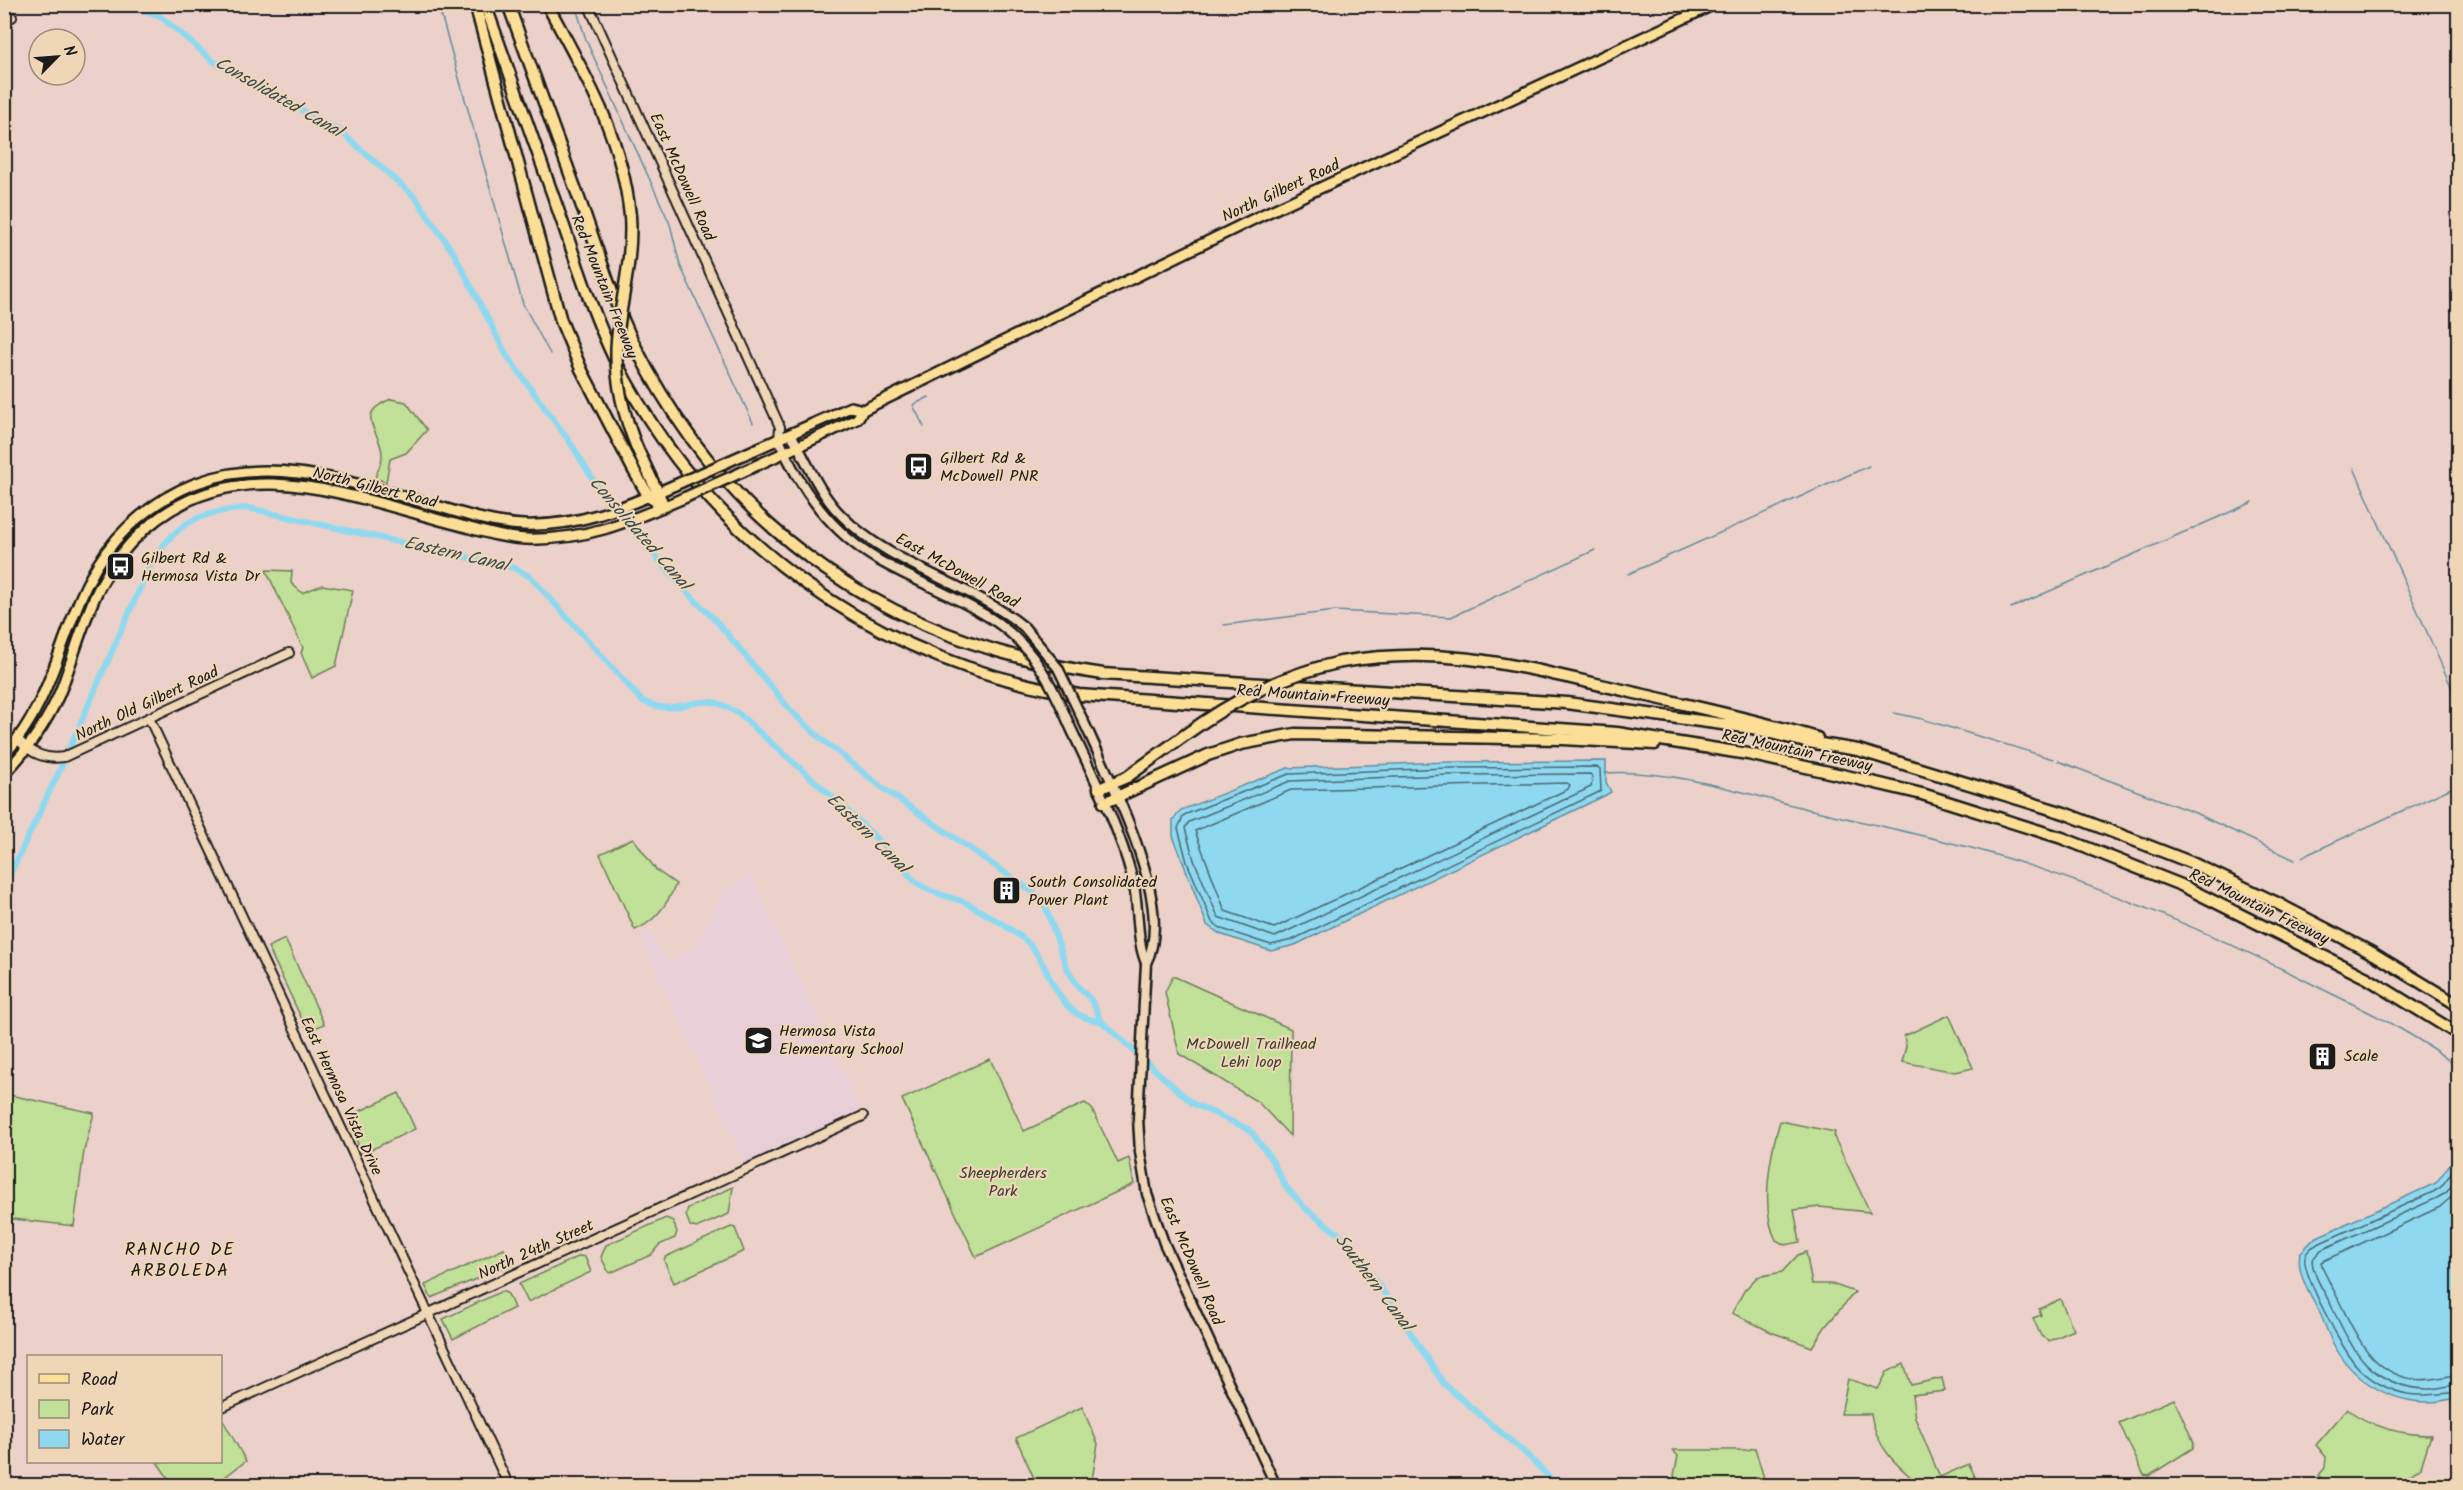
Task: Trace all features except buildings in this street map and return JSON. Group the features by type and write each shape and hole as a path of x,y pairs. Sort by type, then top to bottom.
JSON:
{"highway":[{"path":"475,4 561,321 589,387 654,494 664,506"},
{"name":"Red Mountain Freeway","path":"485,4 586,291 613,356 638,400 701,488 746,536 786,569 861,620 906,644 959,666 1042,689 1079,695 1564,728 1654,738 1682,745 1802,765 1922,794 2081,846 2181,885 2266,925 2367,978 2458,1034"},
{"name":"Red Mountain Freeway","path":"508,4 622,314 659,388 706,457 743,500 788,542 854,590 943,633 996,652 1076,670 1588,705 1752,728 1802,741 1858,750 2064,813 2190,862 2275,902 2354,944 2458,1005"},
{"path":"547,4 609,123 623,170 630,216 630,262 617,340 617,372 623,409 654,494"},
{"path":"1099,789 1127,777 1218,711 1250,694 1303,672 1341,662 1403,654 1469,657 1756,720 1858,750"},
{"path":"1104,802 1208,755 1241,744 1295,734 1563,738 1682,745"}],"main road":[{"name":"North Gilbert Road","path":"4,774 27,749 52,710 101,581 133,540 146,528 180,505 205,494 265,482 300,485 494,534 524,539 567,539 610,527 686,497 798,447 857,419 863,410 1260,216 1715,4"},
{"name":"North Gilbert Road","path":"4,755 18,740 46,693 79,598 96,565 110,546 147,512 167,499 207,481 250,471 286,470 337,479 499,523 551,525 598,516 626,507 850,407 863,410"},
{"name":"East McDowell Road","path":"791,434 820,488 849,523 886,549 981,598 1024,627 1058,668 1089,733 1135,839 1147,880 1154,949 1146,963 1140,1072 1140,1152 1147,1194 1156,1226 1276,1485"},
{"name":"East McDowell Road","path":"779,439 785,453 820,510 848,539 879,560 998,623 1038,662 1054,687 1099,789 1133,879 1140,925 1140,950 1146,963"}],"street":[{"name":"East McDowell Road","path":"588,4 780,428 779,439"},
{"path":"780,428 791,434"},
{"name":"North Old Gilbert Road","path":"18,740 27,749 45,757 55,758 75,752 289,653"},
{"name":"East Hermosa Vista Drive","path":"148,718 508,1485"},
{"name":"North 24th Street","path":"222,1407 863,1116"}],"shaded area":[{"name":"Hermosa Vista Elementary School","path":"752,876 863,1116 748,1170 639,935 648,930 668,962 696,945 727,887"}],"green space":[{"path":"391,399 406,402 427,430 406,453 390,459 386,482 375,478 382,454 371,417 379,405"},
{"path":"266,570 292,571 291,583 302,593 322,585 353,590 336,666 312,678 301,653 303,648"},
{"path":"633,838 656,870 676,884 660,911 649,922 635,930 600,854"},
{"path":"285,939 324,1024 313,1029 305,1026 268,947"},
{"name":"McDowell Trailhead Lehi loop","path":"1173,976 1291,1029 1290,1136 1258,1102 1179,1054 1165,992"},
{"path":"1949,1015 1973,1068 1955,1072 1902,1062 1906,1046 1904,1036"},
{"name":"Sheepherders Park","path":"990,1059 1024,1131 1085,1103 1092,1109 1118,1163 1129,1158 1134,1184 976,1257 902,1099"},
{"path":"399,1093 415,1129 362,1154 347,1117"},
{"path":"5,1094 94,1113 84,1151 74,1226 5,1218"},
{"path":"1780,1121 1835,1132 1834,1137 1870,1212 1819,1207 1794,1210 1800,1242 1785,1245 1776,1240 1768,1213 1768,1181"},
{"path":"733,1187 729,1214 696,1228 690,1226 686,1215 688,1208"},
{"path":"666,1218 673,1221 677,1232 675,1238 659,1245 651,1255 610,1273 608,1271 601,1257 606,1245"},
{"path":"731,1227 735,1228 744,1251 674,1283 664,1261 665,1257"},
{"path":"504,1249 512,1264 431,1298 425,1285"},
{"path":"1806,1252 1812,1284 1832,1284 1855,1292 1825,1327 1812,1347 1771,1332 1732,1313 1744,1291 1757,1277 1782,1272 1798,1255"},
{"path":"580,1256 585,1257 591,1272 528,1302 519,1284"},
{"path":"502,1291 508,1294 514,1308 453,1339 443,1319"},
{"path":"2060,1299 2074,1330 2049,1341 2041,1336 2033,1318 2041,1315 2039,1309"},
{"path":"1904,1364 1911,1385 1942,1378 1945,1391 1912,1395 1915,1418 1940,1477 1969,1464 1979,1485 1920,1485 1888,1454 1877,1436 1871,1414 1841,1414 1848,1379 1878,1389 1887,1372"},
{"path":"2174,1399 2194,1443 2193,1448 2149,1476 2144,1475 2119,1423"},
{"path":"1082,1407 1098,1444 1091,1485 1075,1485 1072,1480 1060,1485 1037,1485 1016,1438"},
{"path":"2347,1409 2366,1421 2387,1429 2431,1435 2421,1467 2397,1485 2328,1485 2319,1475 2325,1468 2326,1457 2316,1445"},
{"path":"222,1419 246,1461 214,1485 173,1485 158,1463 222,1463"},
{"path":"1755,1448 1766,1485 1678,1485 1674,1475 1678,1456 1673,1450 1747,1450"}],"water":[{"path":"1606,761 1606,782 1611,792 1604,796 1295,945 1271,951 1220,934 1207,925 1173,836 1173,820 1181,810 1288,768 1448,762"},
{"path":"2458,1153 2458,1397 2422,1402 2405,1399 2373,1386 2346,1362 2333,1342 2304,1282 2300,1268 2300,1253 2315,1238 2436,1183"}],"waterway":[{"name":"Consolidated Canal","path":"126,4 160,16 213,61 340,131 415,197 455,255 507,356 572,445 601,493 683,588 719,624 792,712 819,737 884,789 1043,899 1066,966 1076,984 1092,1001 1101,1021 1192,1103 1250,1130 1270,1157 1286,1187 1306,1209 1340,1235 1381,1288 1444,1384 1524,1452 1558,1486"},
{"path":"438,4 523,304 550,354"},
{"path":"575,4 586,40 670,224 680,265 753,423"},
{"path":"924,427 913,405 929,397"},
{"path":"1628,574 1869,466"},
{"path":"2354,468 2458,702"},
{"path":"2011,608 2253,502"},
{"name":"Eastern Canal","path":"4,887 59,772 151,563 170,537 191,521 216,512 248,508 514,568 531,577 642,701 663,707 712,702 738,713 853,815 916,882 934,892 966,903 1024,939 1042,962 1063,1001 1085,1018 1101,1021"},
{"path":"1224,625 1335,611 1451,617 1595,550"},
{"path":"1894,713 1922,719 2053,759"},
{"path":"2058,761 2195,813 2295,860"},
{"path":"1605,773 1657,775 1710,784 1921,835 2029,865 2114,895 2239,948 2392,1024 2427,1045 2458,1068"},
{"path":"2302,857 2458,785"}],"place":[{"name":"Gilbert Rd & McDowell PNR","path":"919,467"},
{"name":"Gilbert Rd & Hermosa Vista Dr","path":"120,567"},
{"name":"South Consolidated Power Plant","path":"1007,891"},
{"name":"Hermosa Vista Elementary School","path":"758,1040"},
{"name":"Scale","path":"2323,1056"}],"district":[{"name":"RANCHO DE ARBOLEDA","path":"180,1260"}],"water label":[{"name":"Southern Canal","path":"1373,1283"}]}
